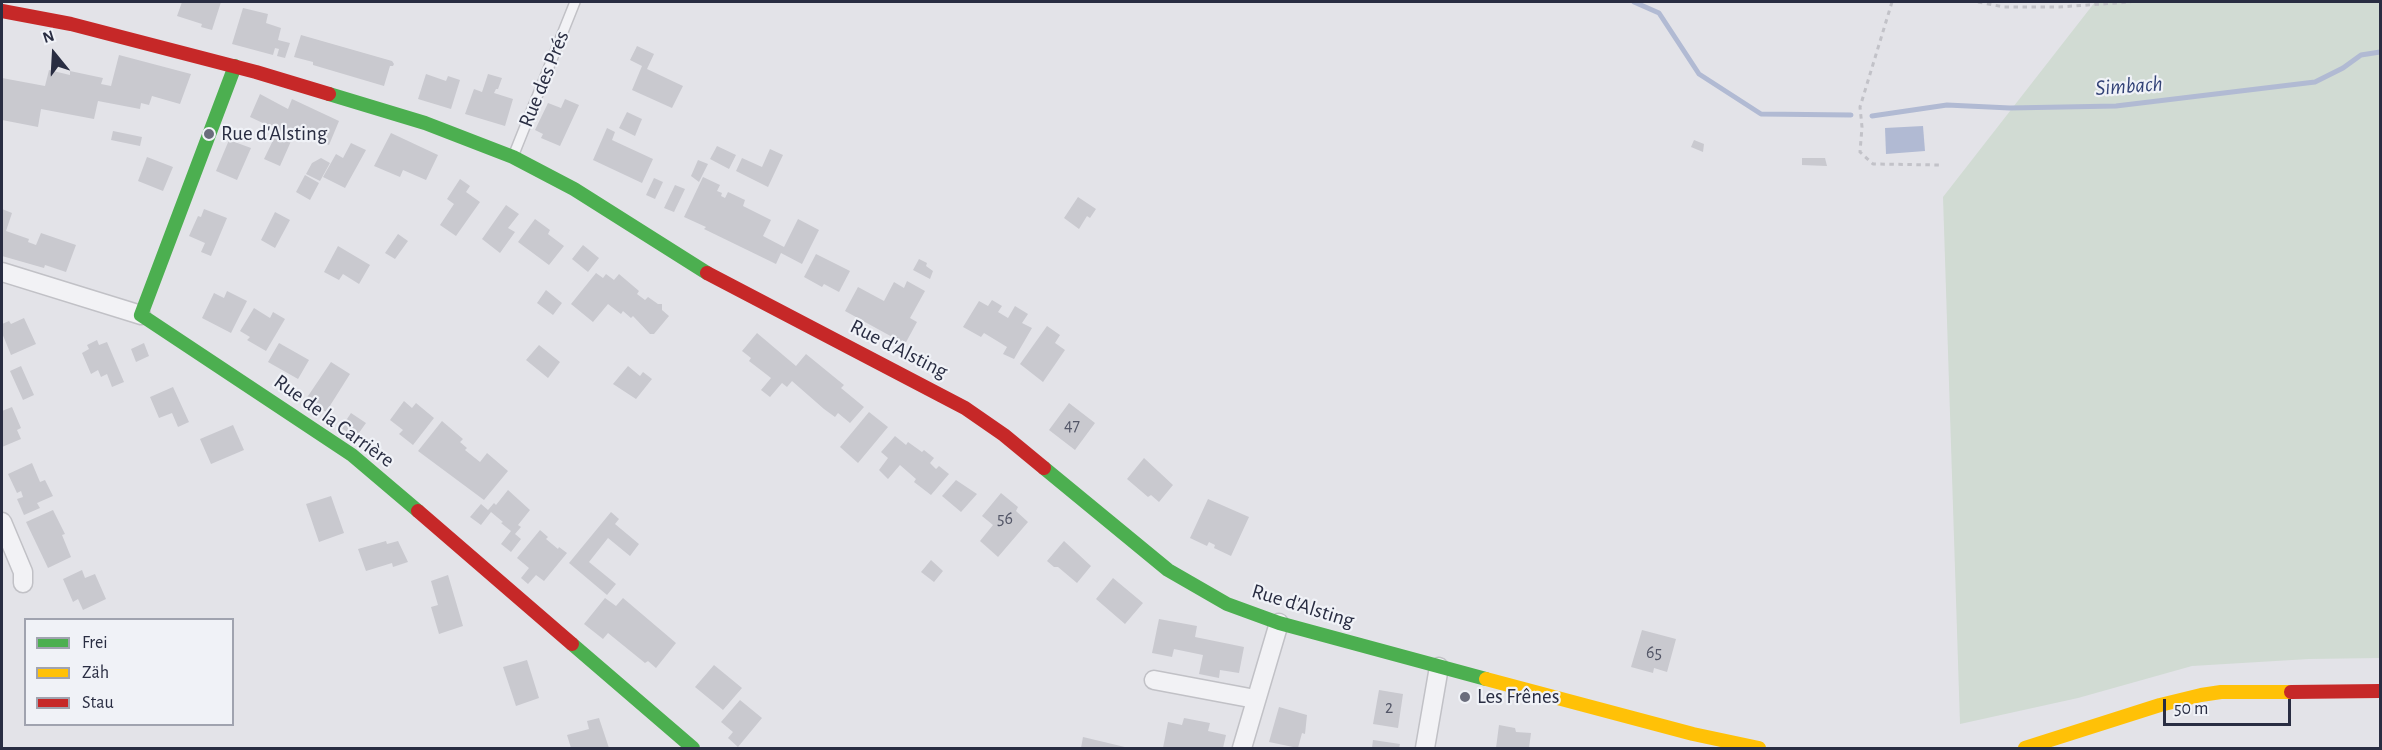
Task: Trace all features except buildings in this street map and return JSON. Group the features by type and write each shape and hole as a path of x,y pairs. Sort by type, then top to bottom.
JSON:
{"main road":[{"name":"Rue d'Alsting","path":"2,11 71,24 235,66 425,123 513,157 574,189 725,284 965,408 1005,435 1168,570 1227,604 1279,623 1439,667 1694,734 1759,748"},
{"path":"141,315 235,66"},
{"name":"Rue de la Carrière","path":"141,315 352,455 693,748"},
{"path":"2025,748 2160,705 2200,695 2221,692 2380,691"}],"street":[{"path":"2,272 141,315"},
{"path":"2,522 23,572 23,583"},
{"path":"1242,748 1279,623"},
{"path":"1425,748 1439,667"},
{"path":"1154,680 1255,699"}],"lane":[{"name":"Rue des Prés","path":"513,157 575,2"}],"path":[{"path":"1892,2 1860,107 1862,127 1860,152 1873,164 1941,165"},
{"path":"1978,2 2004,7 2131,2"}],"shaded area":[{"path":"2095,2 2380,2 2380,658 2309,659 2192,666 2078,698 1960,724 1943,197"}],"water":[{"path":"1923,126 1925,151 1886,154 1885,128"}],"waterway":[{"name":"Simbach","path":"1634,2 1659,13 1699,74 1761,114 1851,115"},
{"name":"Simbach","path":"1872,116 1947,105 2010,108 2116,106 2315,82 2343,68 2361,55 2380,52"}],"traffic: fast":[{"path":"235,66 141,315 352,455 418,511"},
{"path":"329,94 425,123 513,157 574,189 707,273"},
{"path":"1044,468 1168,570 1227,604 1279,623 1486,679"},
{"path":"572,644 693,748"}],"traffic: slow":[{"path":"1486,679 1693,734 1759,748"},
{"path":"2025,748 2160,705 2201,695 2221,692 2291,692"}],"traffic: jam":[{"path":"2,11 71,24 256,72 329,94"},
{"path":"707,273 965,408 1004,435 1044,468"},
{"path":"418,511 572,644"},
{"path":"2291,692 2380,691"}],"place":[{"name":"Rue d'Alsting","path":"209,134"},
{"name":"Les Frênes","path":"1465,697"}]}
